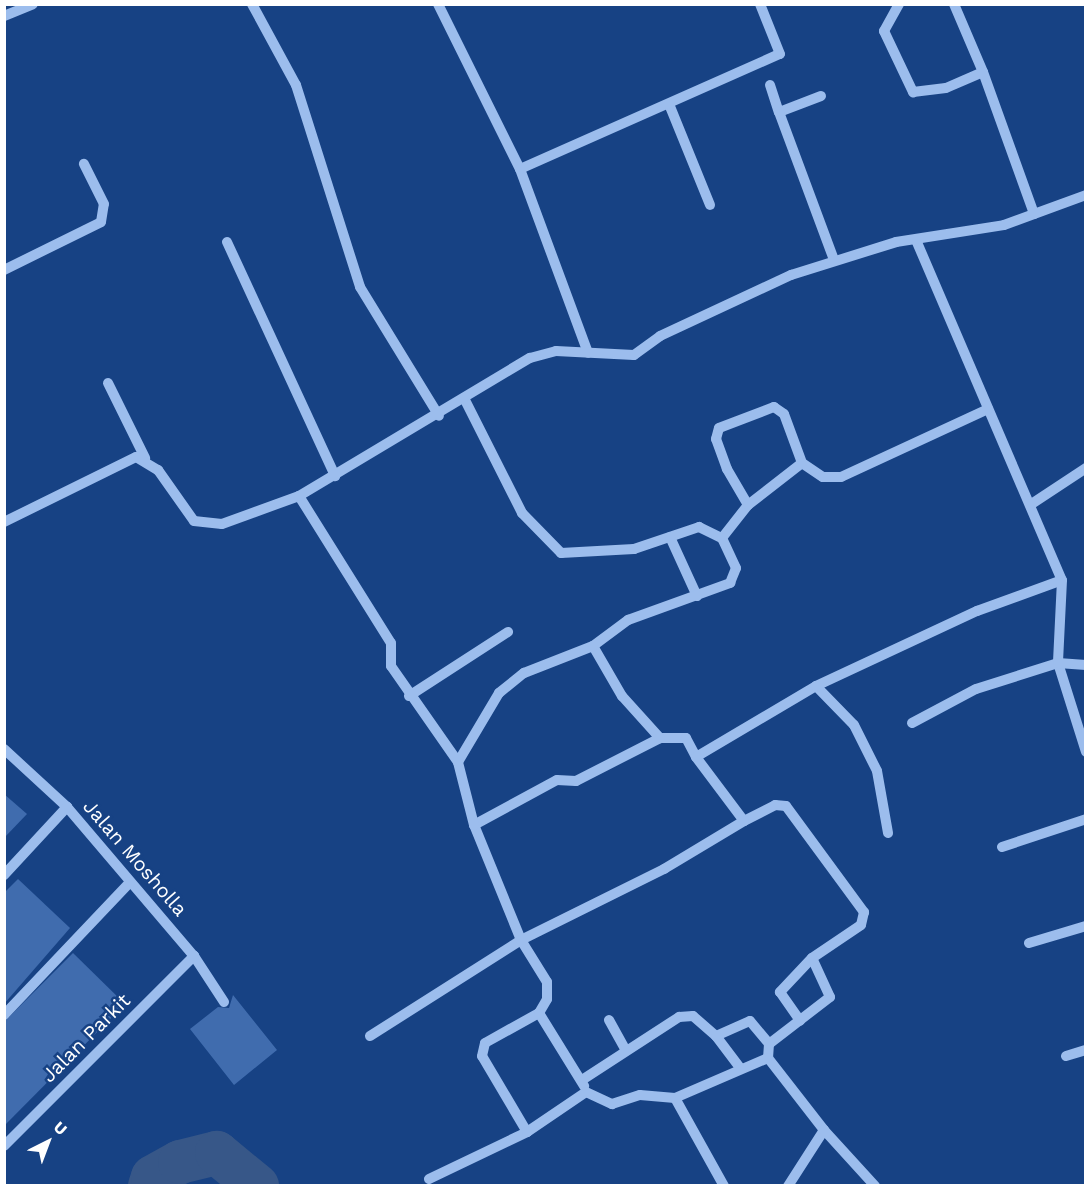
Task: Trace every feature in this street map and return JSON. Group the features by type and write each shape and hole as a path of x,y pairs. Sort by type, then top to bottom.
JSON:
{"street":[{"path":"4,16 33,4"},
{"path":"252,4 297,85 360,288 439,416"},
{"path":"438,4 520,169 588,353"},
{"path":"520,169 780,54 760,4"},
{"path":"899,4 884,31 913,92 946,88 983,72"},
{"path":"954,4 983,72 1034,214"},
{"path":"770,85 834,260"},
{"path":"779,112 821,96"},
{"path":"669,104 710,205"},
{"path":"4,270 101,222 104,204 84,164"},
{"path":"108,383 145,458 202,526 299,496 439,416 530,358 556,351 634,355 760,288 834,260 916,240 1004,225 1086,195"},
{"path":"916,240 988,409 1033,503 1062,580 1058,663 1086,752"},
{"path":"227,242 335,476"},
{"path":"458,762 499,693 524,673 593,646 628,620 730,583 734,575 722,538 699,527 634,549 561,553 522,513 464,398"},
{"path":"748,505 727,469 716,439 719,428 774,407 784,414 802,463 823,477 841,477 988,409"},
{"path":"4,522 127,458 145,458"},
{"path":"722,538 748,505 802,463"},
{"path":"1033,503 1086,468"},
{"path":"299,496 392,643 391,666 458,762 474,825 521,940 548,982 539,1013 495,1035 482,1056 527,1132"},
{"path":"670,537 697,596"},
{"path":"696,757 816,686 977,611 1062,580"},
{"path":"410,696 508,632"},
{"path":"593,646 622,696 660,738"},
{"path":"912,723 976,689 1058,663 1086,665"},
{"path":"816,686 854,725 877,771 888,833"},
{"path":"474,825 557,780 576,781 660,738 686,738 696,757 744,821"},
{"name":"Jalan Mosholla","path":"4,749 67,807 194,956 224,1002"},
{"path":"370,1036 521,940 664,869 775,805 786,806 864,912 861,925 812,958 780,992 800,1021"},
{"path":"4,875 67,807"},
{"path":"1002,847 1086,819"},
{"path":"4,1015 130,882"},
{"path":"1029,943 1086,926"},
{"name":"Jalan Parkit","path":"4,1146 194,956"},
{"path":"768,1044 830,997 812,958"},
{"path":"539,1013 582,1080 586,1092 612,1104 640,1095 675,1098 768,1058"},
{"path":"582,1080 625,1048 679,1017 693,1016 717,1036 741,1069"},
{"path":"609,1020 625,1048"},
{"path":"717,1036 750,1021 768,1044 768,1058 824,1130 874,1185"},
{"path":"1066,1056 1086,1050"},
{"path":"429,1179 527,1132 586,1092"},
{"path":"675,1098 724,1185"},
{"path":"788,1185 824,1130"}],"building":[{"path":"4,794 27,814 4,838"},
{"path":"18,879 70,928 4,1004 4,893"},
{"path":"73,953 125,1004 4,1126 4,1022"},
{"path":"233,995 277,1050 234,1085 190,1029 218,1007 229,1008"}],"waterway":[{"path":"150,1186 153,1177 180,1162 217,1153 257,1186"}]}
